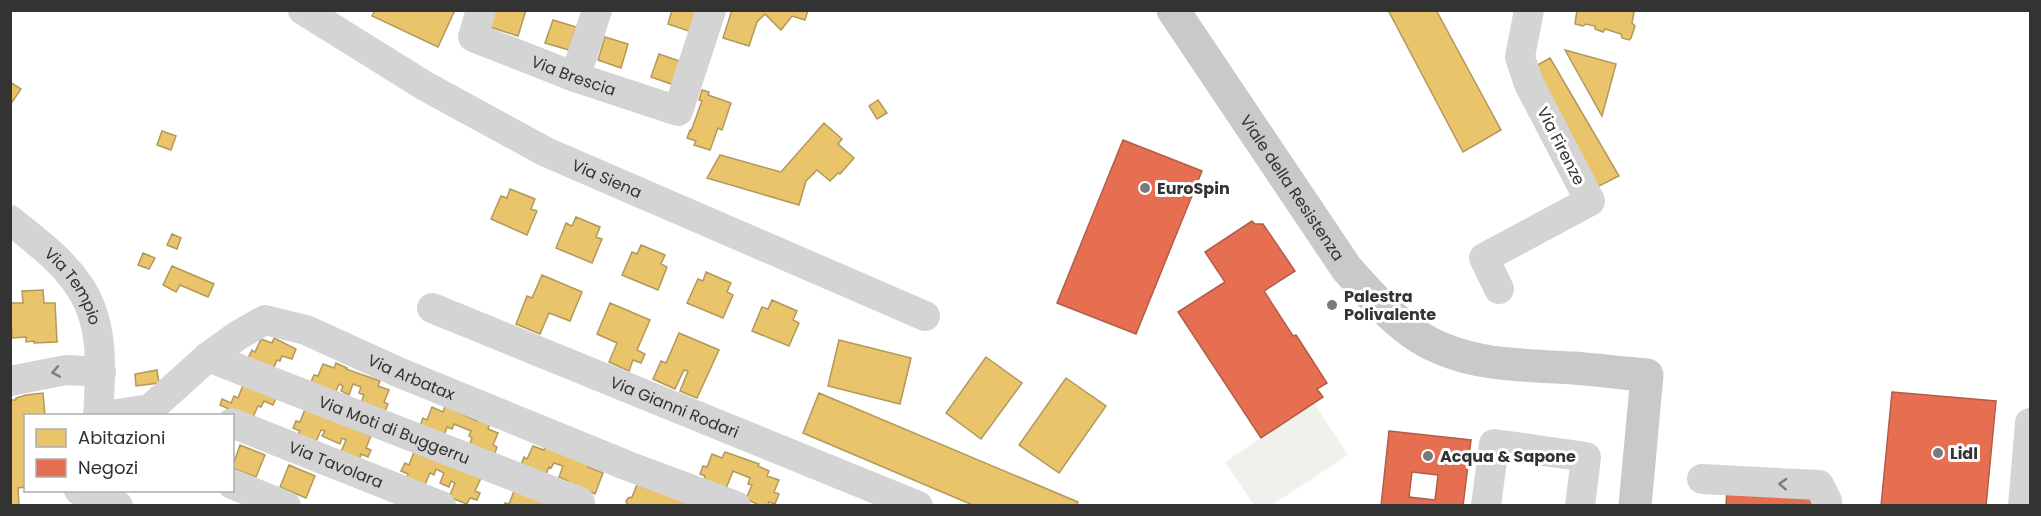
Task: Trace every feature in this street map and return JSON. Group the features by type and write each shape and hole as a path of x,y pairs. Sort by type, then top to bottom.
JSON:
{"main road":[{"name":"Viale della Resistenza","path":"1173,10 1347,269 1380,305 1414,334 1452,352 1489,363 1647,375 1635,506"}],"street":[{"name":"Via Siena","path":"303,10 425,86 546,152 925,316"},
{"path":"575,77 597,10"},
{"name":"Via Brescia","path":"477,24 575,77 678,111 711,10"},
{"name":"Via Firenze","path":"1499,289 1484,258 1590,201 1529,84 1520,57 1529,10"},
{"name":"Via Tempio","path":"10,220 54,258 77,282 92,309 100,343 100,414"},
{"name":"Via Gianni Rodari","path":"432,308 918,506"},
{"name":"Via Arbatax","path":"131,414 162,412 208,357 237,336 265,320 306,330 398,372 628,466 736,506"},
{"name":"Via Moti di Buggerru","path":"208,357 580,502"},
{"path":"10,381 66,370 101,372"},
{"path":"2023,506 2031,423"},
{"name":"Via Tavolara","path":"234,424 441,506"},
{"path":"1486,506 1494,444 1586,457 1580,506"},
{"path":"1701,479 1819,485 1827,506"},
{"path":"234,485 286,506"},
{"path":"61,506 67,492"},
{"path":"84,492 118,506"}],"shaded area":[{"path":"1314,403 1348,455 1272,505 1254,505 1225,462"}],"building: Abitazioni":[{"path":"375,10 455,10 438,47 372,16"},
{"path":"495,10 526,10 518,36 490,27"},
{"path":"672,10 699,10 692,32 668,24"},
{"path":"732,10 808,10 805,20 792,16 781,30 765,14 757,22 749,46 723,38"},
{"path":"1388,10 1436,10 1501,130 1463,152"},
{"path":"1577,10 1634,12 1632,23 1635,26 1631,38 1629,40 1622,38 1621,34 1605,29 1603,32 1595,29 1595,26 1575,24"},
{"path":"553,20 576,27 569,50 545,43"},
{"path":"605,37 628,44 621,68 598,60"},
{"path":"1565,50 1616,64 1602,116"},
{"path":"659,54 682,62 674,85 651,77"},
{"path":"1550,58 1619,176 1593,189 1532,68"},
{"path":"10,82 21,89 10,105"},
{"path":"702,90 709,92 708,95 731,103 722,130 718,128 710,150 694,145 696,141 687,138 702,101 699,100"},
{"path":"878,100 887,113 877,119 869,106"},
{"path":"824,123 842,139 838,144 854,158 840,174 838,173 830,181 817,170 806,181 799,205 707,178 720,155 781,172"},
{"path":"162,131 176,136 171,150 157,145"},
{"path":"510,189 535,199 531,209 537,211 527,235 491,219 501,196 507,198"},
{"path":"576,217 600,227 596,237 602,239 592,263 556,248 566,223 572,226"},
{"path":"172,234 181,238 177,249 167,245"},
{"path":"641,245 665,255 661,264 667,267 658,290 622,275 632,252 637,254"},
{"path":"143,253 155,258 149,269 138,265"},
{"path":"172,266 214,284 208,297 180,285 176,292 163,285"},
{"path":"706,272 731,283 727,292 733,295 723,318 687,303 698,279 703,281"},
{"path":"542,275 582,292 570,321 549,313 540,334 516,324 527,296 532,298"},
{"path":"43,290 44,303 55,303 57,342 34,343 34,341 26,342 26,337 12,338 10,303 23,303 22,291"},
{"path":"772,300 797,311 793,320 799,323 789,346 752,331 762,307 768,309"},
{"path":"610,303 650,320 637,350 645,354 641,363 633,360 629,371 609,362 617,343 597,334"},
{"path":"679,333 719,350 697,398 680,391 688,371 684,370 675,389 653,379 661,361 666,363"},
{"path":"274,338 296,349 292,359 282,356 280,361 277,360 271,374 248,358 252,350 255,352 261,339 272,343"},
{"path":"839,340 911,358 900,404 828,386"},
{"path":"986,357 1022,383 981,439 946,413"},
{"path":"336,363 380,381 378,386 389,390 384,402 388,404 385,411 359,408 364,395 359,393 361,387 353,384 349,395 341,391 343,386 339,384 333,398 311,382 314,375 318,376 323,364 334,368"},
{"path":"157,370 159,383 136,386 135,374"},
{"path":"1066,378 1106,406 1059,473 1019,445"},
{"path":"243,385 278,394 273,405 264,401 261,407 258,406 252,419 220,405 222,399 231,403 234,396 238,398"},
{"path":"43,393 45,414 24,414 24,487 18,488 19,506 10,506 10,400"},
{"path":"819,393 1078,502 1076,506 975,506 803,433"},
{"path":"445,406 477,421 478,419 490,423 488,429 498,433 493,445 497,447 494,456 467,451 472,438 469,436 471,431 454,424 452,429 447,427 442,441 420,426 423,418 427,420 432,407 443,412"},
{"path":"305,409 371,436 366,448 371,450 368,457 361,454 359,461 340,454 346,440 342,438 340,444 322,436 325,431 321,430 315,444 297,436 300,431 293,428 296,421 300,422"},
{"path":"240,445 265,455 256,477 234,469"},
{"path":"546,445 590,462 588,467 603,473 595,494 589,491 564,490 568,481 559,477 563,466 554,463 551,468 549,467 543,481 521,465 524,457 527,459 533,446 544,450"},
{"path":"414,452 481,478 475,491 480,493 477,500 470,498 467,504 449,497 455,483 451,481 449,487 440,483 444,473 436,469 434,475 430,473 424,487 406,480 408,474 401,471 405,463 409,465"},
{"path":"725,452 759,464 758,466 769,471 767,476 779,480 774,492 779,494 775,504 769,502 767,506 761,506 746,499 752,485 748,484 750,478 733,471 725,491 703,482 705,476 700,474 703,466 707,467 712,454 722,458"},
{"path":"289,465 315,476 306,498 280,487"},
{"path":"640,477 691,506 628,506 626,501 632,497"},
{"path":"514,491 566,506 504,506 505,503 509,504"}],"building: Negozi":[{"path":"1123,140 1202,171 1136,334 1057,303"},
{"path":"1252,221 1255,224 1263,224 1295,271 1264,291 1327,383 1317,389 1323,397 1261,438 1178,312 1225,282 1205,252"},
{"name":"Lidl","path":"1892,392 1996,401 1986,506 1881,506"},
{"name":"Acqua & Sapone","path":"1389,431 1471,440 1463,506 1381,506","holes":["1412,472 1438,475 1435,500 1409,497"]},
{"path":"1727,490 1817,497 1816,506 1726,506"}],"place":[{"name":"EuroSpin","path":"1145,188"},
{"name":"Palestra Polivalente","path":"1332,305"},
{"name":"Lidl","path":"1938,453"},
{"name":"Acqua & Sapone","path":"1428,456"}]}
